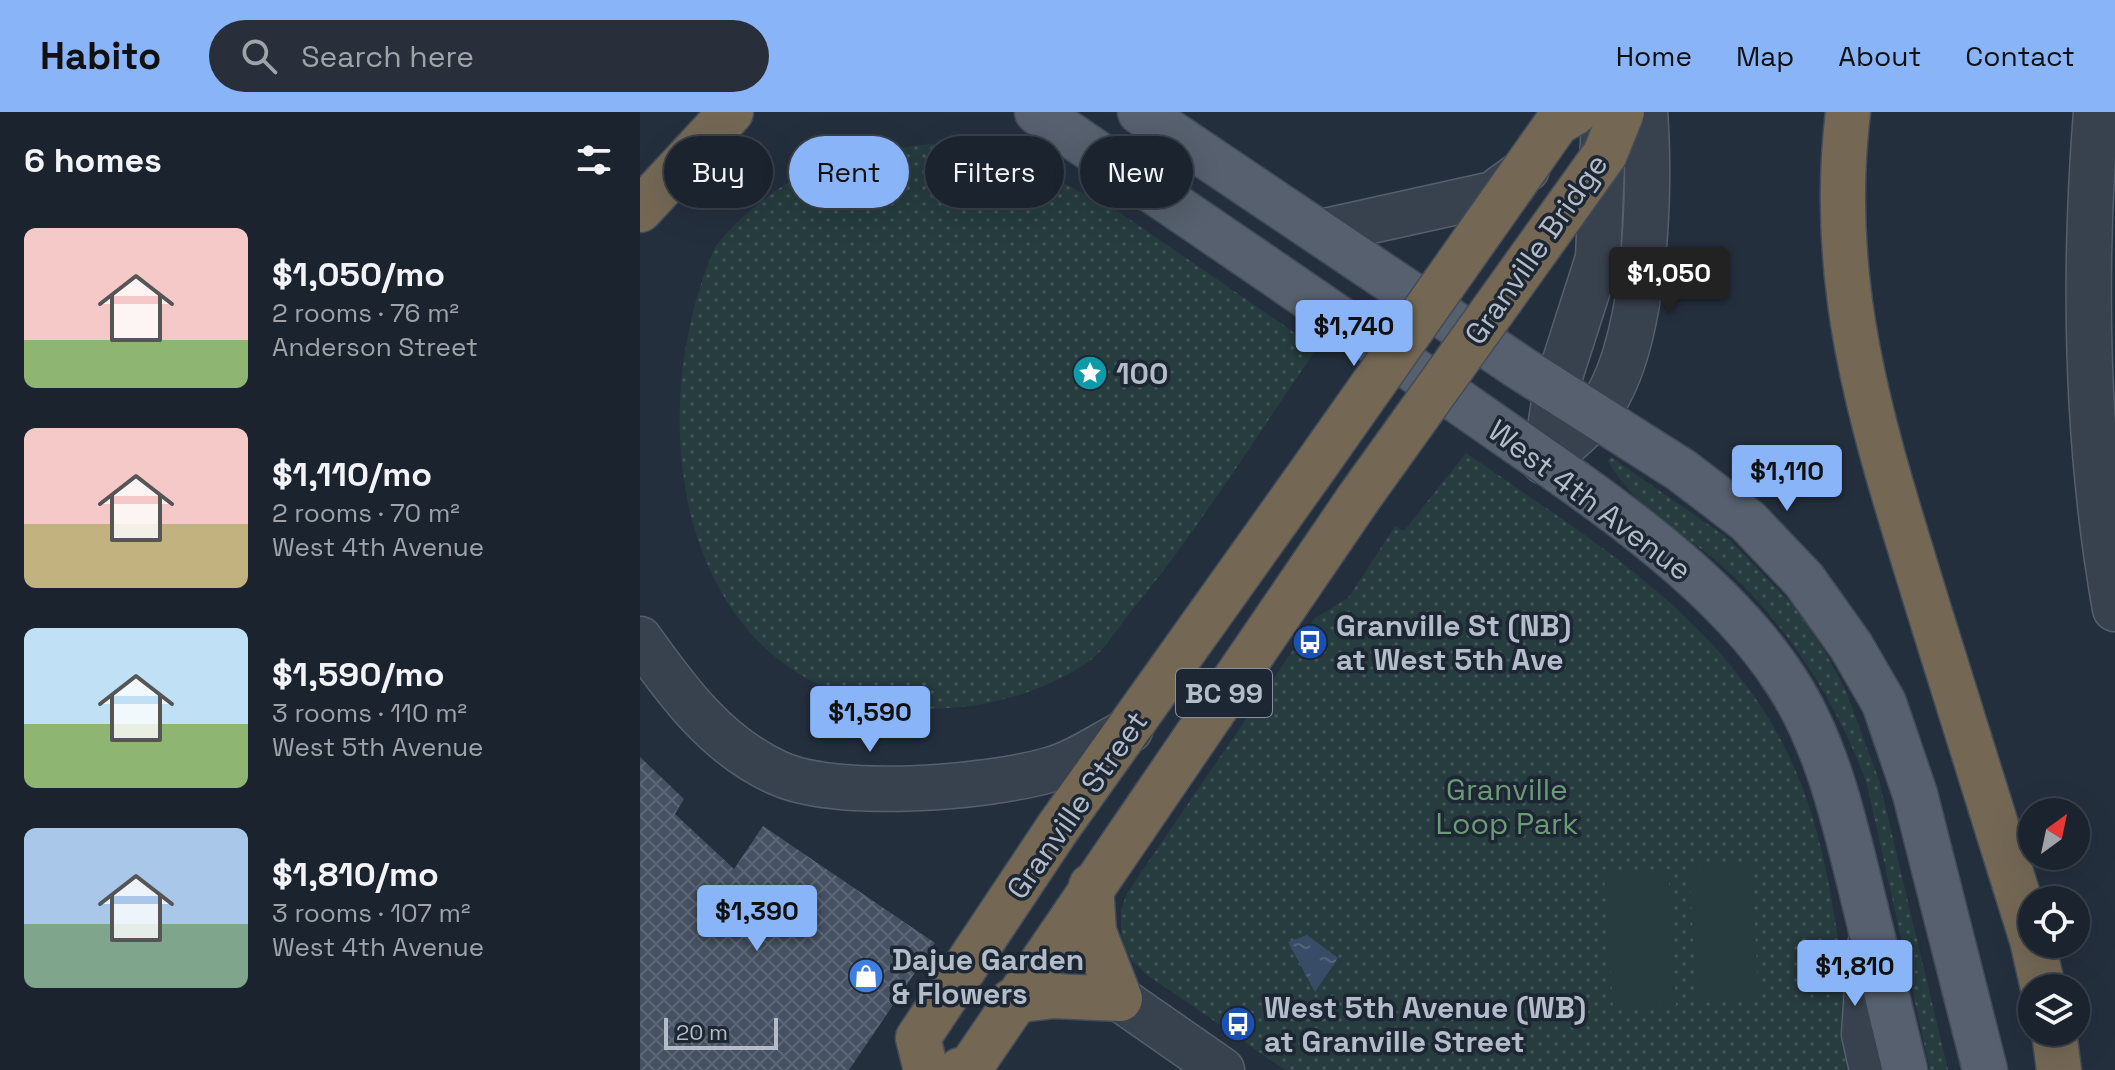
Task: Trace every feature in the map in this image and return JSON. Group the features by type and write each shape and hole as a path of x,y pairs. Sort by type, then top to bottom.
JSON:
{"highway":[{"path":"640,210 731,112"},
{"name":"Granville Bridge","path":"1314,468 1557,123 1576,112"},
{"name":"Granville Bridge","path":"1358,499 1605,154 1622,112"},
{"path":"1848,112 1841,171 1841,237 1859,368 1921,584 2018,897"},
{"name":"Granville Street","path":"926,1070 918,1038 1057,829 1314,468"},
{"name":"Granville Street","path":"960,1070 970,1068 1012,1001 1358,499"},
{"path":"1012,1001 1054,996 1120,999 1094,932 1091,886"},
{"path":"2056,1046 2059,1070"}],"main road":[{"name":"West 4th Avenue","path":"1037,112 1323,304 1616,514 1690,575 1743,626 1787,682 1820,747 1843,818 1905,1070"},
{"path":"1140,112 1681,470 1748,521 1804,580 1851,646 1884,703 1915,794 1985,1070"}],"street":[{"path":"1321,232 1493,194 1602,112"},
{"path":"1544,462 1556,389 1598,258 1602,141 1609,112"},
{"path":"1544,462 1596,415 1620,368 1638,297 1648,214 1645,112"},
{"path":"2096,112 2103,182 2087,299 2094,437 2115,609"},
{"path":"640,639 680,696 724,738 779,774 854,789 1005,780 1052,770 1130,730"},
{"path":"1871,931 1864,1034 1872,1070"},
{"path":"1120,999 1222,1070"}],"green space":[{"path":"925,145 925,208 1064,208 1064,183 1080,192 1080,208 1116,210 1317,348 1179,550 1093,658 1066,676 1043,686 973,706 900,707 825,687 766,649 724,596 696,532 682,462 681,388 692,315 715,247 754,208 773,208 773,193 789,182 789,208 909,208 909,147"},
{"name":"Granville Loop Park","path":"1466,453 1625,565 1674,606 1718,651 1757,700 1789,756 1813,819 1834,912 1857,1070 1285,1070 1146,974 1131,960 1122,940 1121,925 1121,910 1127,893 1315,618 1348,598 1395,526 1404,531"},
{"path":"1611,457 1729,539 1793,605 1824,650 1846,691 1879,780 1948,1070 1930,1070 1867,784 1823,691 1763,607 1714,559 1643,504 1618,477 1608,461"},
{"path":"1751,863 1759,999 1697,1003 1689,867"},
{"path":"1668,869 1676,1005 1613,1008 1604,872"}],"water":[{"path":"1307,935 1338,958 1315,992 1288,942"}],"building":[{"path":"640,757 684,799 675,814 734,869 763,826 935,943 849,1070 640,1070"}],"place":[{"name":"100","path":"1090,373"},
{"name":"Granville St (NB) at West 5th Ave","path":"1310,642"},
{"name":"Dajue Garden & Flowers","path":"866,976"},
{"name":"West 5th Avenue (WB) at Granville Street","path":"1238,1024"}]}
